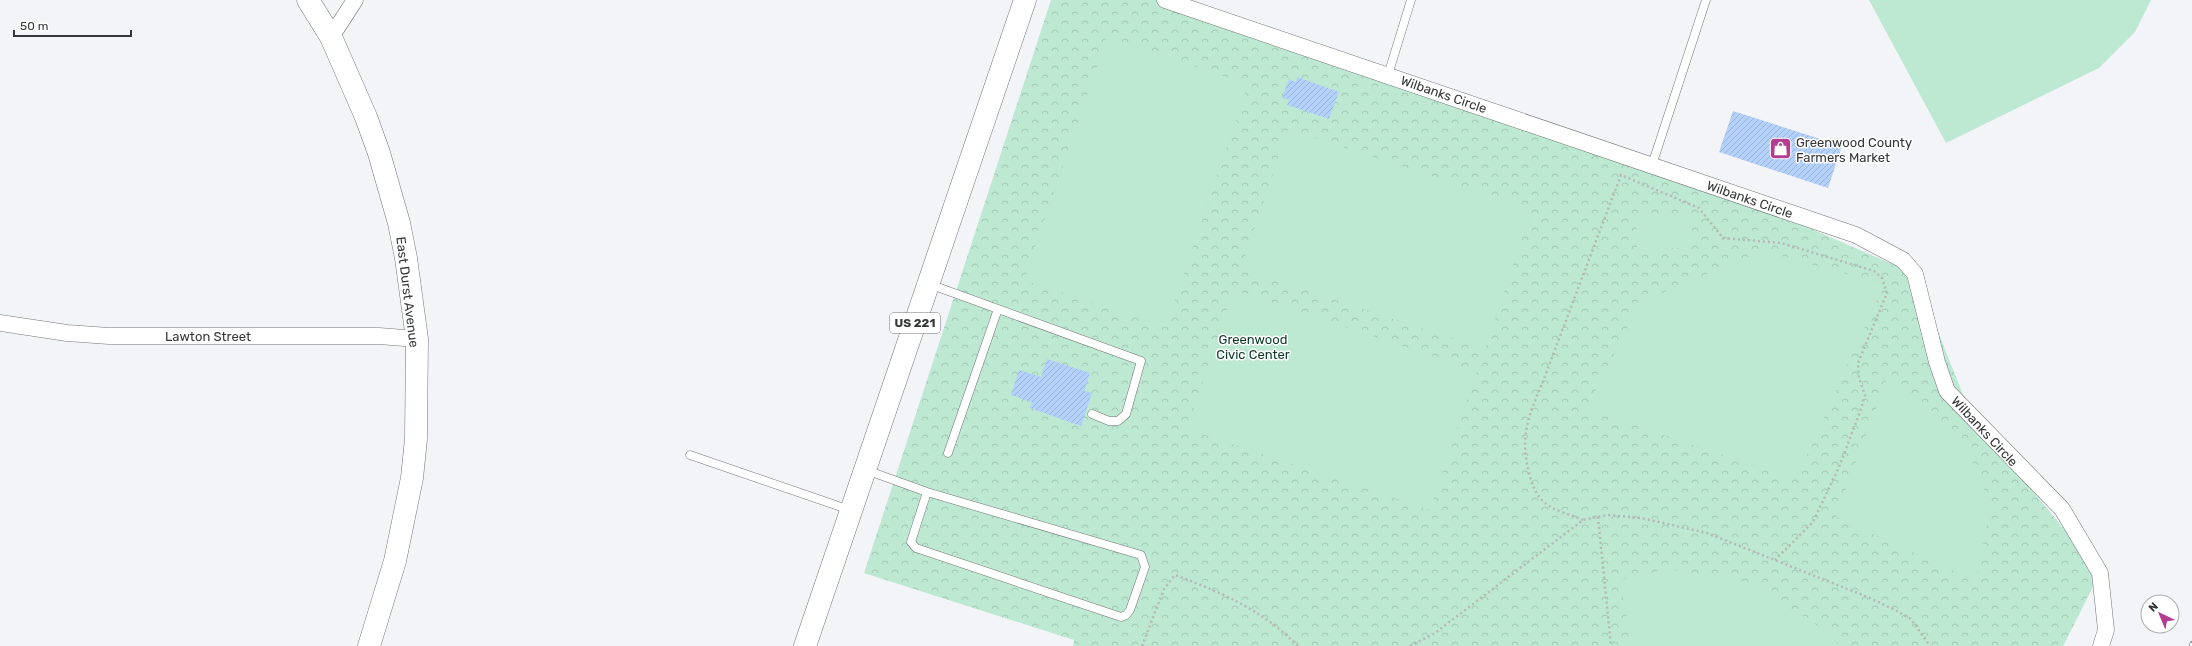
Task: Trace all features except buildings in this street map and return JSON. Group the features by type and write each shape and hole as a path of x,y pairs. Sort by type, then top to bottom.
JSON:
{"main road":[{"name":"East Durst Avenue","path":"308,0 331,37 366,117 390,188 406,258 417,339 416,439 412,478 396,561 369,646"},
{"name":"US 221","path":"805,646 1025,0"}],"street":[{"path":"331,37 355,0"},
{"name":"Wilbanks Circle","path":"1165,0 1856,235 1902,260 1915,274 1937,362 1947,391 2062,509 2100,572 2106,630 2101,646"},
{"name":"Lawton Street","path":"0,323 67,334 109,336 379,336 417,339"}],"lane":[{"path":"1388,75 1411,0"},
{"path":"1652,165 1706,0"},
{"path":"928,284 1142,361 1126,414 1118,421 1109,421 1092,414"},
{"path":"948,453 998,309"},
{"path":"690,455 851,510"},
{"path":"864,470 926,492 1141,555 1145,567 1130,610 1126,616 1121,617 916,548 911,542 912,533 926,492"}],"path":[{"path":"1584,520 1545,503 1534,490 1527,465 1524,438 1530,410 1542,384 1621,175 1699,208 1723,238 1781,243 1874,271 1882,278 1887,293 1858,363 1859,378 1865,395 1860,412 1839,467 1813,522 1775,560"},
{"path":"1410,646 1435,633 1584,520 1608,515 1640,518 1708,533 1870,598 1911,619 1930,646"},
{"path":"1598,517 1611,646"},
{"path":"1142,646 1164,589 1175,575 1247,605 1280,628 1298,646"}],"green space":[{"name":"Greenwood Civic Center","path":"1051,0 1165,0 1710,185 1915,274 1972,417 2100,573 2063,646 1073,646 1074,640 864,573"},
{"path":"1869,0 2151,0 2135,32 2099,68 1946,143"},
{"path":"1107,37 1248,84 1166,327 1024,280"},
{"path":"1288,129 1532,209 1485,349 1241,269"},
{"path":"1691,215 1693,247 1637,250 1636,218"},
{"path":"1762,251 1884,284 1796,479 1586,409 1641,302"},
{"path":"1234,290 1477,371 1430,510 1187,429"},
{"path":"1888,375 1961,436 1991,506 1976,581 1836,517"},
{"path":"1668,569 1751,583 1832,635 1839,646 1632,646 1620,580"}],"place":[{"name":"Greenwood County Farmers Market","path":"1781,149"}]}
